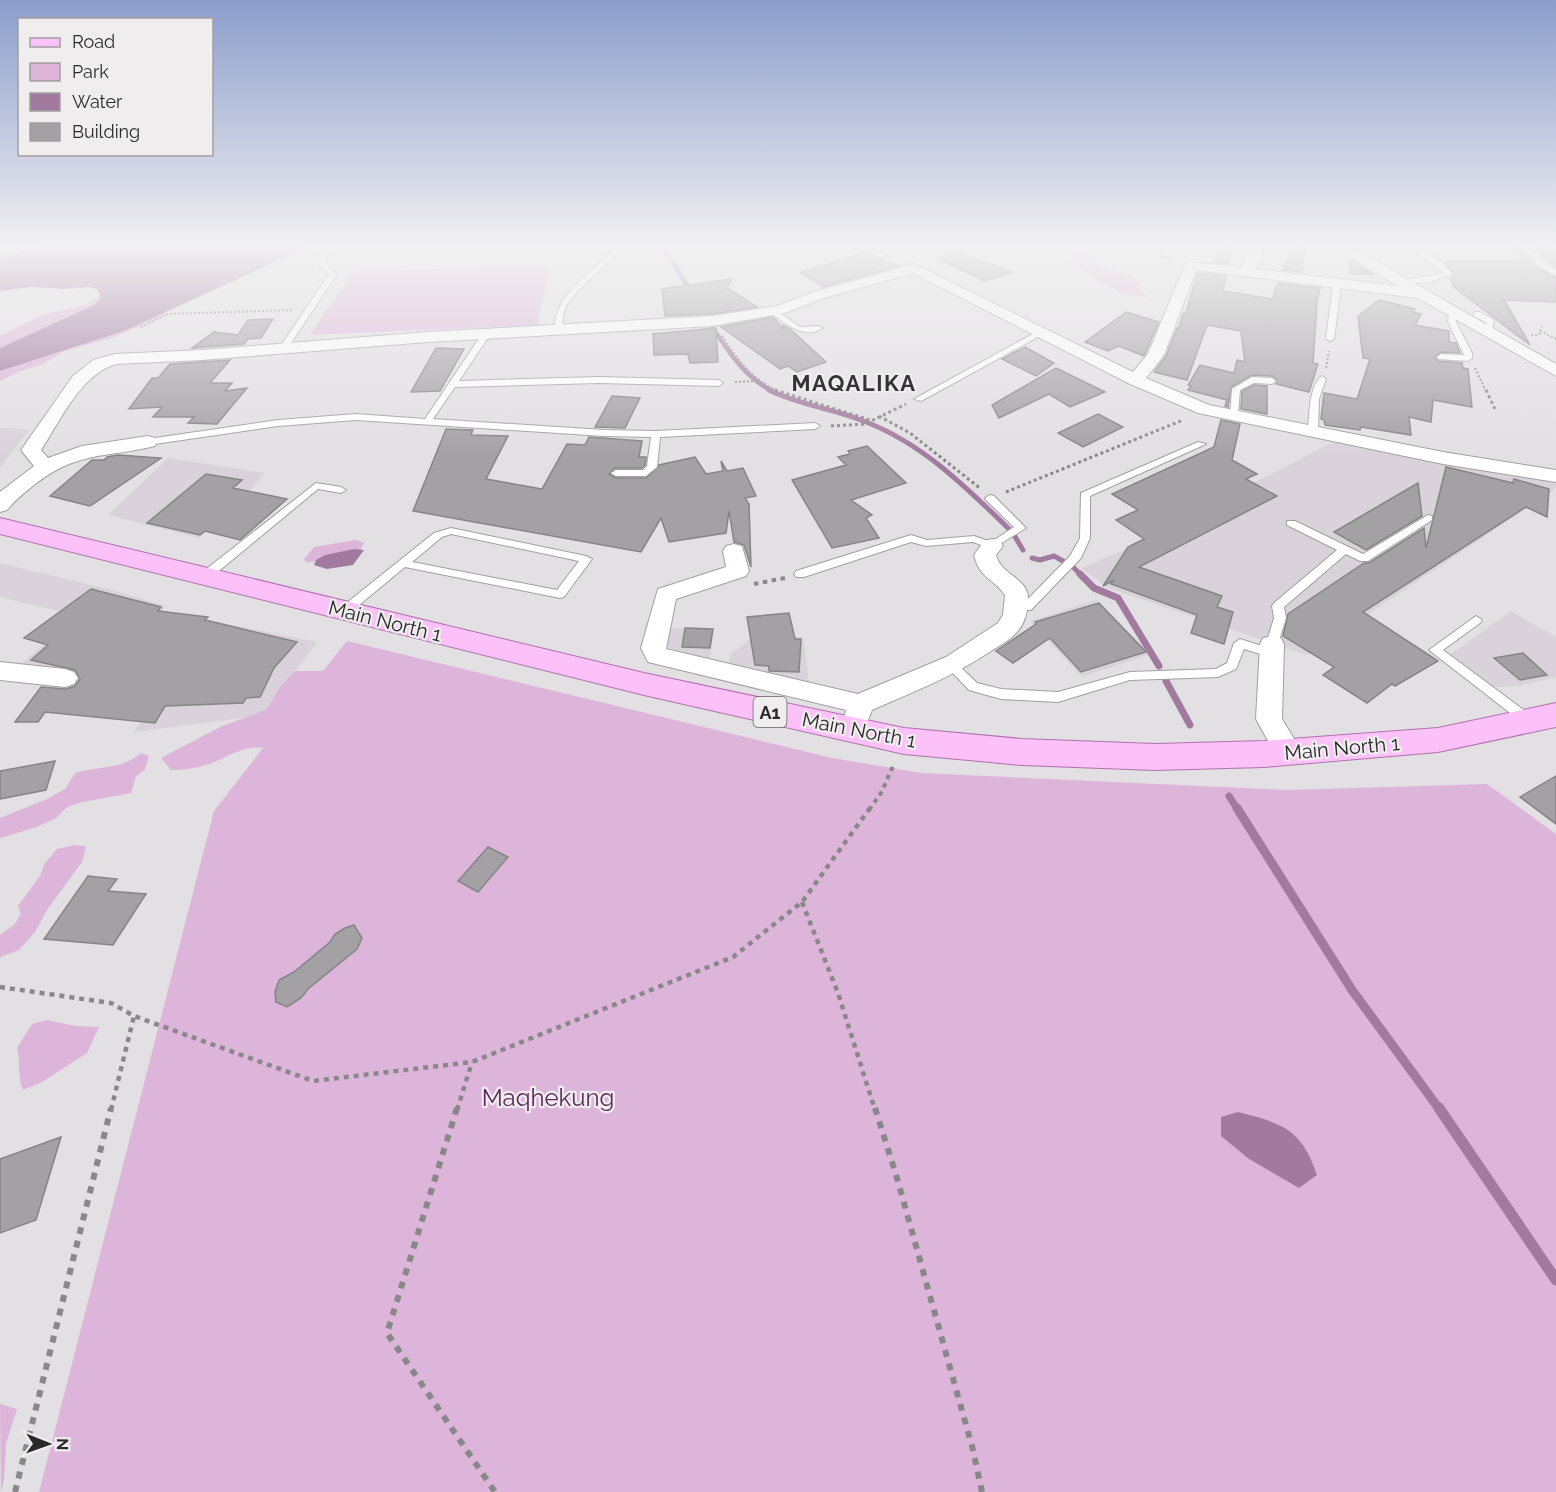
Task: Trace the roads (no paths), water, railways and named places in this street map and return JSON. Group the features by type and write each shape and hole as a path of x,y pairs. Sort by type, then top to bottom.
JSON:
{"main road":[{"name":"Main North 1","path":"0,526 644,684 857,717 904,741 1022,752 1155,757 1288,752 1438,740 1542,717"}],"street":[{"path":"47,465 37,460 31,450 79,380 99,364 116,359 282,350 488,333 712,321 745,316"},
{"path":"1010,316 1136,380 1204,409 1443,458 1556,476"},
{"path":"1136,380 1155,355 1171,316"},
{"path":"1462,316 1556,371"},
{"path":"0,506 4,500 47,465 82,452 148,442"},
{"path":"734,551 738,571 666,594 652,648 657,656 857,717 951,665 1007,629 1016,615 1017,595 1011,586 995,575 987,564 984,555 992,546"},
{"path":"1271,648 1269,719 1288,752"},
{"path":"0,671 65,678"}],"lane":[{"path":"282,350 305,316"},
{"path":"558,331 560,316"},
{"path":"780,316 798,329 819,328"},
{"path":"1330,339 1333,316"},
{"path":"1441,357 1468,358 1468,353 1452,322 1452,316 1455,316"},
{"path":"1480,316 1491,322 1485,328"},
{"path":"918,399 1043,332"},
{"path":"427,422 488,333"},
{"path":"1313,432 1315,399 1322,379"},
{"path":"454,384 599,380 719,383"},
{"path":"1233,414 1236,389 1252,380 1272,381"},
{"path":"148,442 278,423 356,417 656,434 815,426"},
{"path":"616,473 646,473 652,467 656,434"},
{"path":"1015,606 1027,607 1075,558 1085,538 1085,495 1201,444"},
{"path":"204,577 316,486 341,490"},
{"path":"800,574 911,538 926,543 974,539 992,546 1021,528 990,498"},
{"path":"1291,523 1364,559 1428,518"},
{"path":"344,612 402,563 438,534 451,531 586,558 560,594 402,563"},
{"path":"951,665 973,687 1001,694 1058,697 1130,676 1218,673 1232,666 1240,643 1271,648 1280,618 1278,606 1344,550"},
{"path":"1476,620 1435,650 1542,717"}],"water":[{"path":"71,316 158,316 124,331 0,371 0,348"},
{"path":"354,549 364,550 353,565 327,569 314,565 316,560 325,555"},
{"path":"1238,1112 1267,1120 1288,1130 1305,1147 1317,1175 1299,1188 1249,1159 1221,1136 1221,1117"}],"waterway":[{"path":"710,324 744,370 772,391"},
{"path":"769,390 792,400 854,418 887,431 906,442 960,482 1009,529"},
{"path":"1014,535 1023,550"},
{"path":"1032,558 1040,560 1054,556 1063,561"},
{"path":"1073,567 1094,588 1118,598 1159,666"},
{"path":"1166,681 1190,725"},
{"path":"1229,796 1238,810"},
{"path":"1237,808 1352,990 1440,1110"},
{"path":"1439,1108 1556,1280"}],"district":[{"name":"MAQALIKA","path":"854,383"}],"park label":[{"name":"Maqhekung","path":"548,1097"}]}
